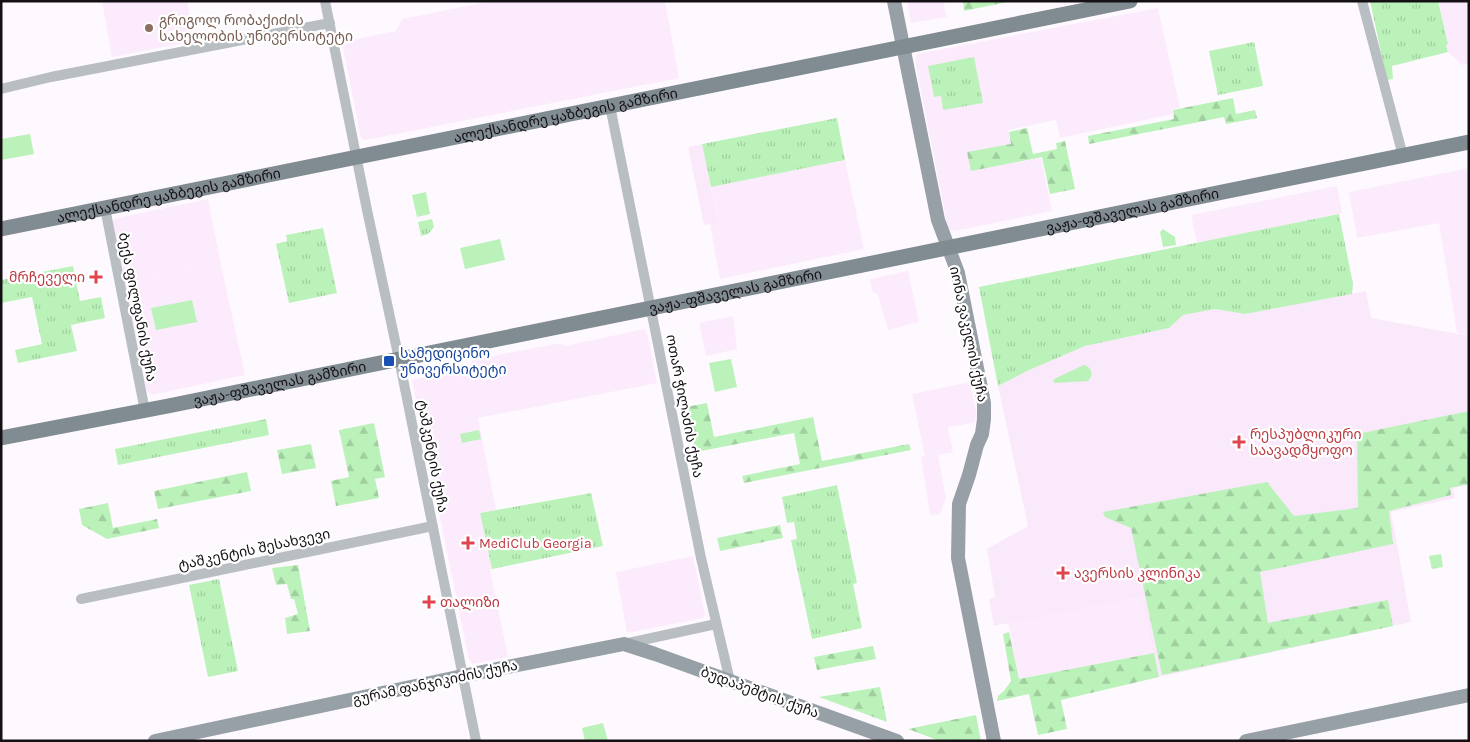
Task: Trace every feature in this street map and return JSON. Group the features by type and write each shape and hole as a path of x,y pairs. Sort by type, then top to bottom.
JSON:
{"main road":[{"name":"იონა ვაკელის ქუჩა","path":"894,1 938,220 958,273 984,403 982,434 976,445 969,475 959,504 958,558 994,741"},
{"name":"ალექსანდრე ყაზბეგის გამზირი","path":"1,228 1130,1"},
{"name":"ვაჟა-ფშაველას გამზირი","path":"1,438 144,411 1469,142"},
{"name":"გურამ ფანჯიკიძის ქუჩა","path":"155,741 624,644"},
{"name":"ბუდაპეშტის ქუჩა","path":"624,644 897,741"},
{"path":"1246,741 1469,695"}],"street":[{"name":"ტაშკენტის ქუჩა","path":"325,1 476,741"},
{"path":"1362,1 1403,156"},
{"path":"1,89 330,24"},
{"name":"ოთარ ჭილაძის ქუჩა","path":"610,106 691,509 730,681"},
{"name":"ბექა ფილფანის ქუჩა","path":"105,208 144,411"},
{"name":"ტაშკენტის შესახვევი","path":"81,599 433,526"},
{"name":"გურამ ფანჯიკიძის ქუჩა","path":"624,644 716,624"}],"shaded area":[{"name":"გრიგოლ რობაქიძის სახელობის უნივერსიტეტი","path":"102,1 187,1 194,41 112,57"},
{"path":"492,1 665,1 679,78 366,140 361,138 342,42 396,31 402,19"},
{"path":"907,1 943,1 947,17 911,23"},
{"path":"1438,1 1469,1 1469,64 1462,65 1448,52 1446,44 1448,43"},
{"path":"1158,8 1180,108 1172,109 1173,114 1060,138 1056,120 1008,130 1014,163 1041,158 1052,211 955,231 948,229 915,61 917,54"},
{"path":"702,144 718,223 704,225 688,147"},
{"path":"845,160 864,249 720,279 710,224 718,222 711,187"},
{"path":"1469,168 1469,336 1457,333 1439,223 1357,238 1349,192"},
{"path":"1337,186 1342,213 1197,243 1191,215"},
{"path":"208,199 220,260 124,281 112,222 113,219"},
{"path":"220,260 245,375 151,395 145,389 124,281"},
{"path":"908,271 919,322 888,330 878,295 872,291 870,279"},
{"name":"რესპუბლიკური საავადმყოფო","path":"1366,291 1371,318 1469,336 1469,485 1453,488 1455,498 1391,512 1411,622 1159,677 1141,597 994,626 989,599 995,597 987,549 1028,526 998,386 1027,371 1085,346 1169,328 1183,315 1215,309 1245,314"},
{"path":"733,316 737,349 706,356 699,323"},
{"path":"644,329 647,332 657,383 478,418 496,510 480,513 508,657 473,664 469,660 412,380 469,368 472,360 561,343 565,346"},
{"path":"970,382 977,416 974,423 948,427 953,452 938,455 946,499 940,514 930,515 921,457 925,456 912,394"},
{"path":"693,556 705,615 703,618 627,633 616,572"},
{"path":"1142,597 1154,653 1019,679 1008,622"}],"green space":[{"path":"963,1 1012,1 964,11"},
{"path":"1370,1 1438,1 1448,44 1446,45 1448,52 1392,66 1393,79 1387,80"},
{"path":"1254,42 1263,86 1218,95 1209,51"},
{"path":"974,57 983,103 943,110 941,96 934,97 928,66"},
{"path":"1233,98 1236,114 1255,110 1257,118 1226,124 1224,117 1089,144 1088,136 1174,119 1173,110"},
{"path":"837,118 845,160 711,187 702,144"},
{"path":"1027,128 1033,154 1057,149 1056,143 1065,141 1075,189 1050,194 1042,157 971,171 967,152 1011,144 1009,132"},
{"path":"30,134 34,154 1,160 1,139"},
{"path":"426,192 430,214 417,217 412,195"},
{"path":"1339,214 1353,284 1352,294 1245,314 1215,309 1183,315 1169,328 1085,346 1027,371 998,386 979,287"},
{"path":"432,219 434,227 428,234 421,236 418,222"},
{"path":"323,228 337,293 289,303 276,244 287,241 286,235"},
{"path":"1163,229 1175,237 1176,245 1163,247 1160,232"},
{"path":"500,239 505,260 465,269 460,248"},
{"path":"73,266 80,301 101,297 105,318 71,325 77,351 18,363 15,350 42,344 32,297 1,303 1,280"},
{"path":"192,300 197,322 156,330 151,308"},
{"path":"731,359 737,387 715,392 709,363"},
{"path":"1084,365 1091,372 1088,381 1053,382 1054,379"},
{"path":"707,403 714,437 813,417 822,461 909,444 911,450 744,483 742,476 800,464 794,433 696,452 686,407"},
{"path":"1469,411 1469,484 1450,488 1451,495 1389,511 1393,544 1260,572 1268,623 1388,600 1393,626 1162,675 1131,528 1105,517 1103,512 1267,482 1294,516 1358,508 1357,434"},
{"path":"266,419 269,435 118,465 115,449"},
{"path":"374,423 385,477 375,479 379,498 336,506 331,481 349,477 339,430"},
{"path":"479,430 481,439 462,443 460,434"},
{"path":"311,444 316,468 282,474 277,450"},
{"path":"247,472 251,491 158,509 154,491"},
{"path":"837,485 857,583 853,584 862,628 812,639 791,540 797,539 794,522 787,523 782,497"},
{"path":"591,493 603,546 492,569 480,513"},
{"path":"108,503 113,528 157,519 159,528 107,539 82,525 79,509"},
{"path":"780,525 783,538 720,551 717,538"},
{"path":"1441,554 1443,567 1432,569 1429,556"},
{"path":"298,565 310,631 287,634 285,618 298,614 287,584 276,585 272,568"},
{"path":"219,579 238,671 208,677 189,585"},
{"path":"1009,632 1019,679 1154,653 1159,677 1061,700 1067,729 1038,735 1029,694 997,701 998,696 1011,681 1003,634"},
{"path":"873,646 876,659 817,670 814,657"},
{"path":"880,687 887,722 819,697"},
{"path":"976,715 981,741 940,741 908,729"},
{"path":"603,723 608,741 585,741 582,728"}],"place":[{"name":"გრიგოლ რობაქიძის სახელობის უნივერსიტეტი","path":"149,28"},
{"name":"მრჩეველი","path":"96,277"},
{"name":"სამედიცინო უნივერსიტეტი","path":"389,361"},
{"name":"რესპუბლიკური საავადმყოფო","path":"1239,442"},
{"name":"MediClub Georgia","path":"468,543"},
{"name":"ავერსის კლინიკა","path":"1063,573"},
{"name":"თალიზი","path":"429,602"}]}
